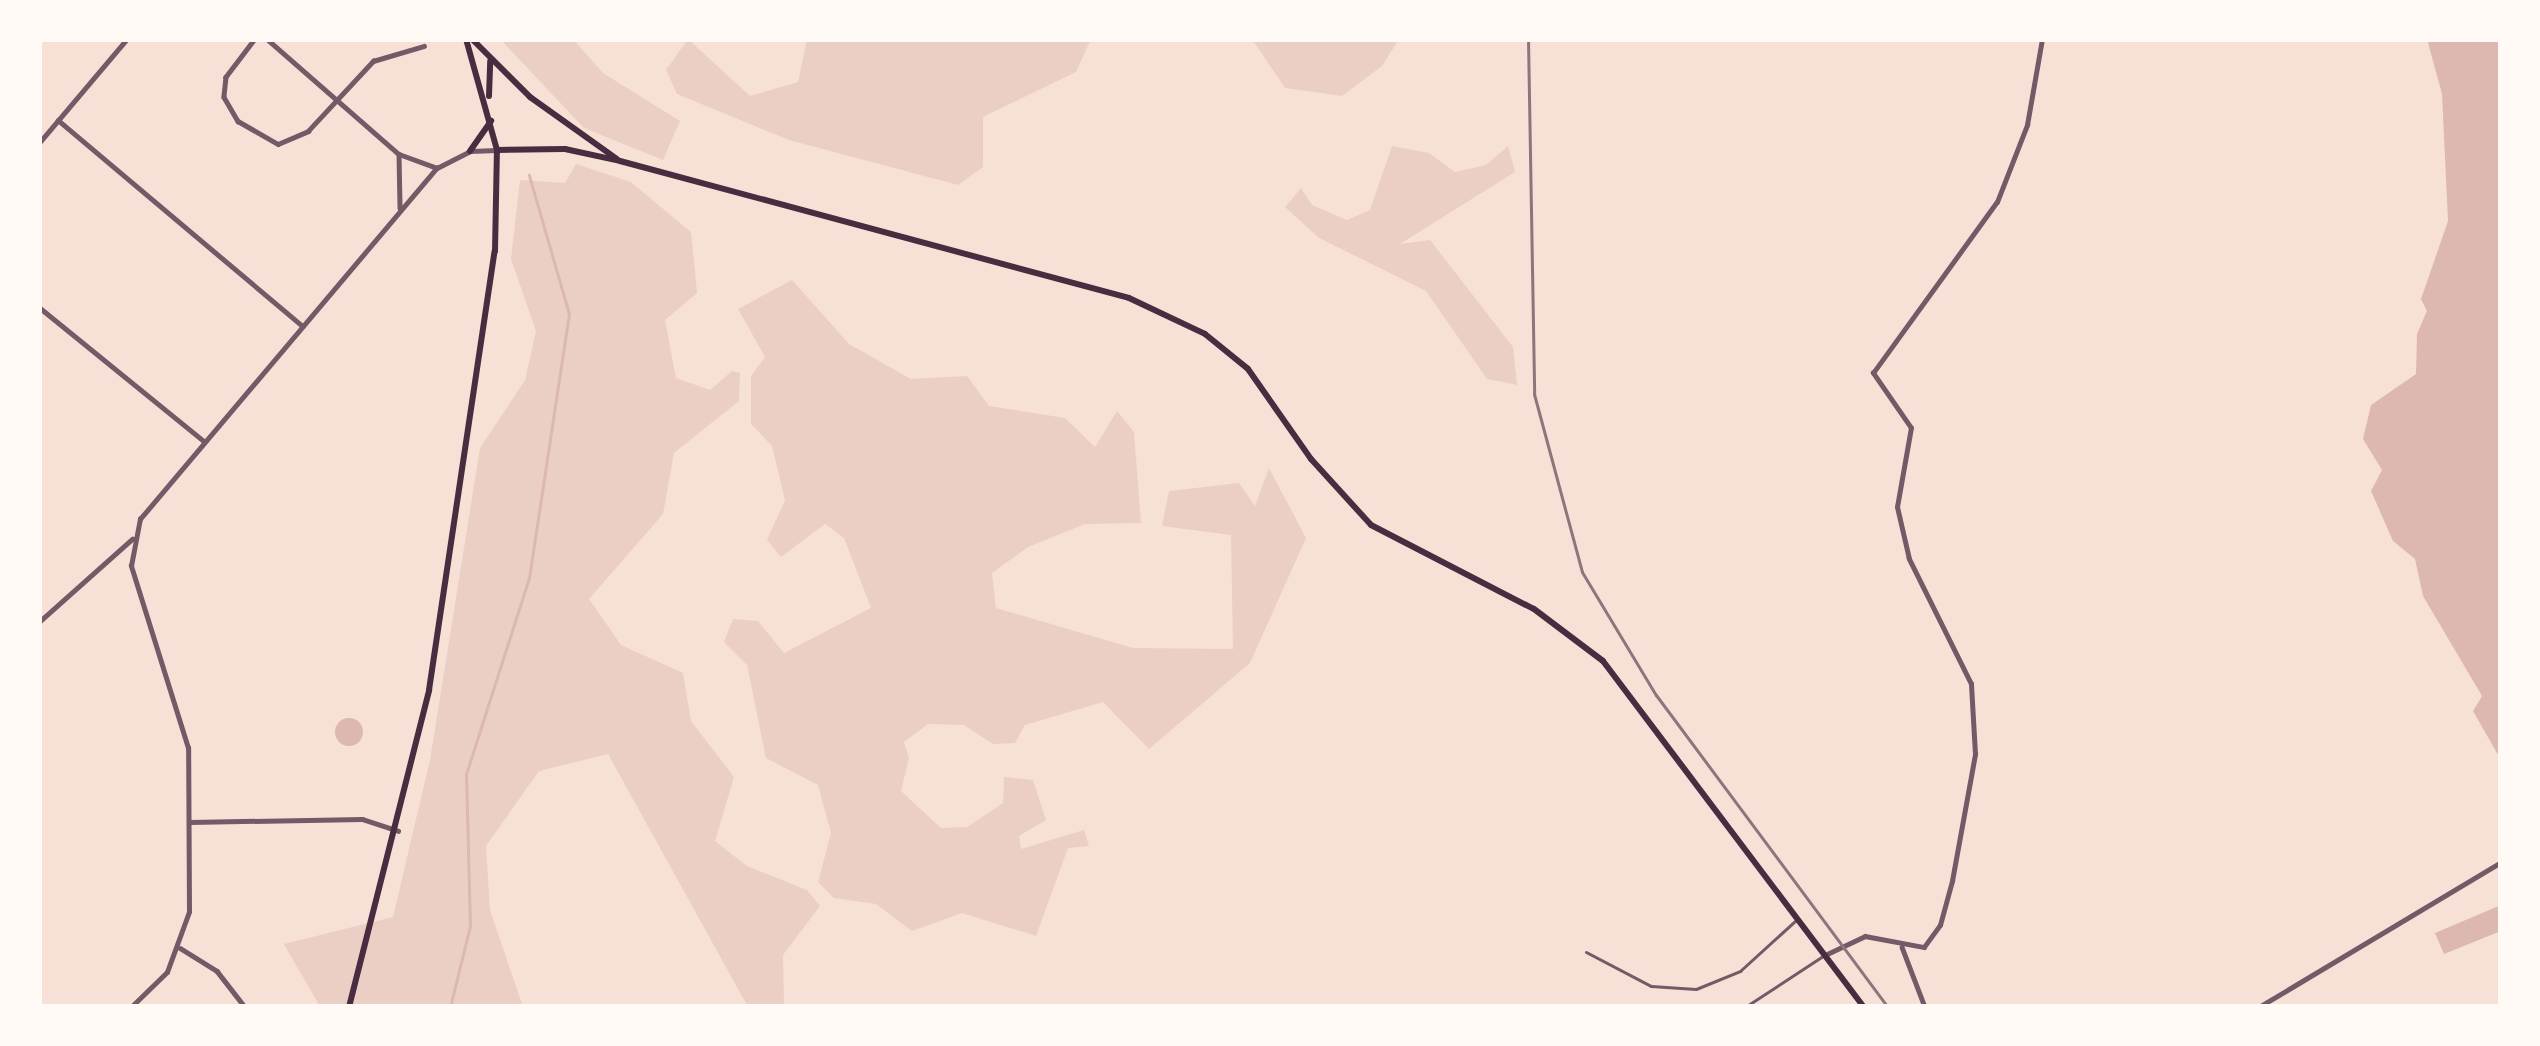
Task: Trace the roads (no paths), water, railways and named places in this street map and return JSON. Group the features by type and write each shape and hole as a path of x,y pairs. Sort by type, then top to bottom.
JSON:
{"main road":[{"path":"469,39 543,108 620,160"},
{"path":"349,1007 398,831 452,551 495,251 493,117 469,39"},
{"path":"488,99 489,57"},
{"path":"470,151 493,117"},
{"path":"497,151 565,149 620,160 1129,298 1205,334 1256,378 1311,459 1371,525 1534,609 1603,661 1864,1007"}],"street":[{"path":"39,143 128,39"},
{"path":"255,39 231,68 224,97 259,137 278,144 299,139 373,61 424,46"},
{"path":"267,39 399,154 437,168"},
{"path":"1825,955 1865,937 1902,947 1924,947 1940,925 1974,736 1966,664 1900,532 1898,483 1909,417 1878,390 1873,373 1997,202 2027,125 2042,39"},
{"path":"58,120 303,326"},
{"path":"39,622 132,539 204,441 437,168 470,151 497,151"},
{"path":"399,154 400,210"},
{"path":"39,307 204,441"},
{"path":"131,1007 180,948 189,912 190,822 183,714 146,621 130,566 132,539"},
{"path":"190,822 362,819 398,831"},
{"path":"2259,1007 2501,862"},
{"path":"1902,947 1925,1007"},
{"path":"180,948 217,970 244,1007"}],"lane":[{"path":"1586,952 1651,986 1696,989 1740,971 1797,918"},
{"path":"1745,1007 1825,955"}],"waterway":[{"path":"450,1007 470,926 466,774 529,578 569,314 529,175"}],"railway":[{"path":"1528,39 1534,394 1582,572 1656,695 1888,1007"}]}
